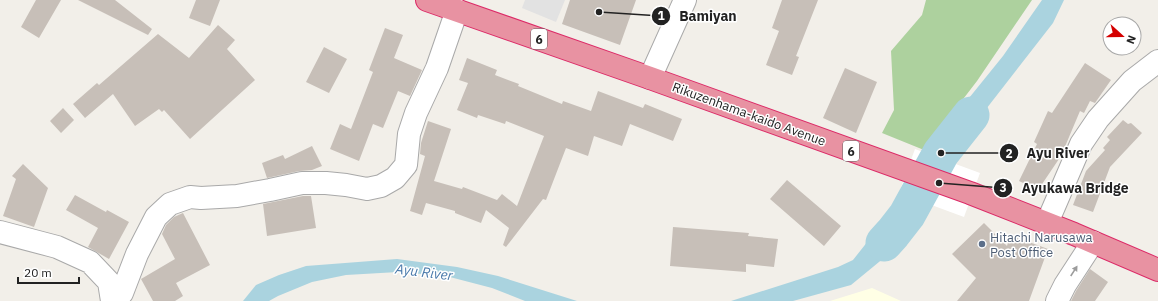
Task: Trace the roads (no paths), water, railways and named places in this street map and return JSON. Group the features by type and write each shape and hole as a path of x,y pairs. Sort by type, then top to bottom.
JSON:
{"highway":[{"name":"Rikuzenhama-kaido Avenue","path":"427,0 970,193 1047,223 1158,270"}],"street":[{"path":"650,78 685,0"},
{"path":"118,299 137,254 156,217 170,204 190,197 201,198 237,196 302,183 326,183 367,189 381,186 394,178 406,165 409,134 416,113 437,68 457,10"},
{"path":"1047,223 1081,144 1098,119 1132,81 1158,61"},
{"path":"0,232 57,247 90,262 109,282 118,299"},
{"path":"1056,301 1093,242"}],"water":[{"path":"1042,0 1064,0 1053,23 948,158 927,150 1003,56"},
{"path":"902,198 925,207 907,239 851,285 793,301 731,301 838,267 853,260"},
{"path":"397,259 457,267 498,276 577,301 525,301 492,288 446,276 398,272 346,275 312,282 269,301 243,301 256,285 306,266"}],"waterway":[{"name":"Ayu River","path":"884,243 907,215 941,153 971,115"}],"place":[{"name":"Bamiyan","path":"599,12"},
{"name":"Ayu River","path":"941,153"},
{"name":"Ayukawa Bridge","path":"939,183"},
{"name":"Hitachi Narusawa Post Office","path":"982,244"}]}
